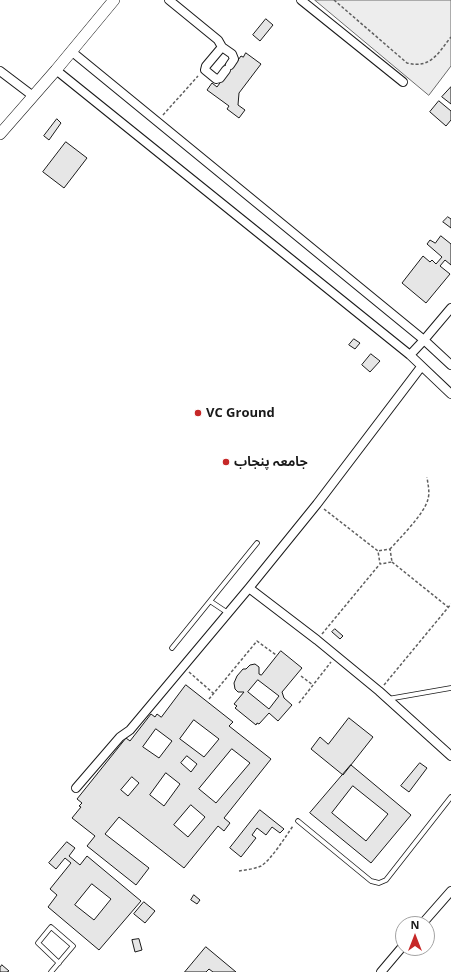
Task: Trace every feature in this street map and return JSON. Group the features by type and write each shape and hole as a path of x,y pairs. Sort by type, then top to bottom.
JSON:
{"street":[{"path":"0,134 114,0"},
{"path":"169,0 234,55 234,59 228,68 220,78 216,79 205,70 206,66 222,46"},
{"path":"301,0 403,82"},
{"path":"71,51 424,340 451,365"},
{"path":"56,70 410,355 451,394"},
{"path":"0,71 33,96"},
{"path":"410,355 451,308"},
{"path":"76,788 120,737 130,730 228,614 317,504 421,367"},
{"path":"249,588 317,640 379,691 451,756"},
{"path":"429,916 451,891"},
{"path":"381,972 395,955"}],"lane":[{"path":"172,648 257,543"},
{"path":"210,601 228,614"},
{"path":"388,699 451,688"},
{"path":"298,820 371,881 379,883 386,880 451,797"},
{"path":"51,972 59,963 73,946 51,927 38,943 59,963"}],"path":[{"path":"334,0 407,63 416,66 428,62 451,37"},
{"path":"157,122 199,74 205,70"},
{"path":"378,551 390,549 425,509 429,492 427,477"},
{"path":"317,504 378,551 380,564"},
{"path":"390,549 392,562 448,607"},
{"path":"317,640 380,564 392,562"},
{"path":"379,691 451,604"},
{"path":"209,699 257,641 276,654"},
{"path":"299,703 336,656"},
{"path":"182,667 214,693"},
{"path":"301,676 313,685"},
{"path":"239,871 256,868 262,865 298,820"}],"shaded area":[{"path":"315,0 451,0 451,66 429,95"}],"building":[{"path":"266,19 273,25 260,41 253,35"},
{"path":"246,53 261,64 239,93 238,105 245,110 239,118 227,109 229,106 207,90 212,83 217,87 228,72 222,68 227,62 233,67 241,56 243,57"},
{"path":"451,87 451,104 442,97"},
{"path":"439,101 451,111 451,120 446,126 430,112"},
{"path":"57,119 61,123 49,140 44,136"},
{"path":"66,142 87,158 64,188 43,172"},
{"path":"448,217 451,219 451,228 443,222"},
{"path":"441,236 451,244 451,265 445,260 440,266 450,274 426,303 402,283 423,256 430,262 432,260 436,264 442,257 427,244 430,240 435,243"},
{"path":"354,339 360,343 355,349 349,345"},
{"path":"371,354 380,361 370,372 362,365"},
{"path":"335,629 343,636 340,639 332,632"},
{"path":"281,651 302,668 282,692 284,698 292,705 278,721 269,713 259,724 257,723 256,725 235,708 237,706 234,704 244,692 238,692 235,689 234,683 237,676 243,669 246,669 250,665 255,664 259,667 259,674 261,675","holes":["258,680 279,696 269,709 248,692"]},
{"path":"186,685 233,722 229,726 271,759 224,818 230,823 224,831 218,826 184,868 119,817 105,834 149,868 136,885 87,846 95,836 72,818 81,807 79,806 82,803 77,799 126,738 130,741 151,714 155,717 157,714 161,717","holes":["194,720 219,739 204,757 180,739","156,729 172,741 159,758 143,747","232,749 250,763 216,803 199,789","187,756 197,764 191,772 181,763","166,773 180,784 164,806 150,795","132,777 139,783 128,796 121,790","191,805 205,817 188,837 174,825"]},
{"path":"349,718 373,737 343,775 311,749 320,737 328,744"},
{"path":"420,763 427,768 409,792 401,786"},
{"path":"351,765 411,815 371,863 310,813","holes":["353,786 388,814 366,841 332,813"]},
{"path":"260,810 284,829 280,833 272,827 266,835 257,828 252,835 256,838 241,857 230,848"},
{"path":"67,842 75,848 69,856 80,865 87,856 141,901 99,950 48,907 57,895 50,889 71,863 65,858 56,869 49,863","holes":["92,884 111,899 94,920 75,905"]},
{"path":"194,895 200,900 197,904 191,900"},
{"path":"144,902 155,911 145,923 134,914"},
{"path":"139,939 142,950 135,952 132,940"},
{"path":"206,947 236,972 213,972 209,969 206,972 185,972"},
{"path":"2,965 9,971 0,972"}],"place":[{"name":"VC Ground","path":"198,413"},
{"name":"جامعہ پنجاب","path":"226,462"}]}
